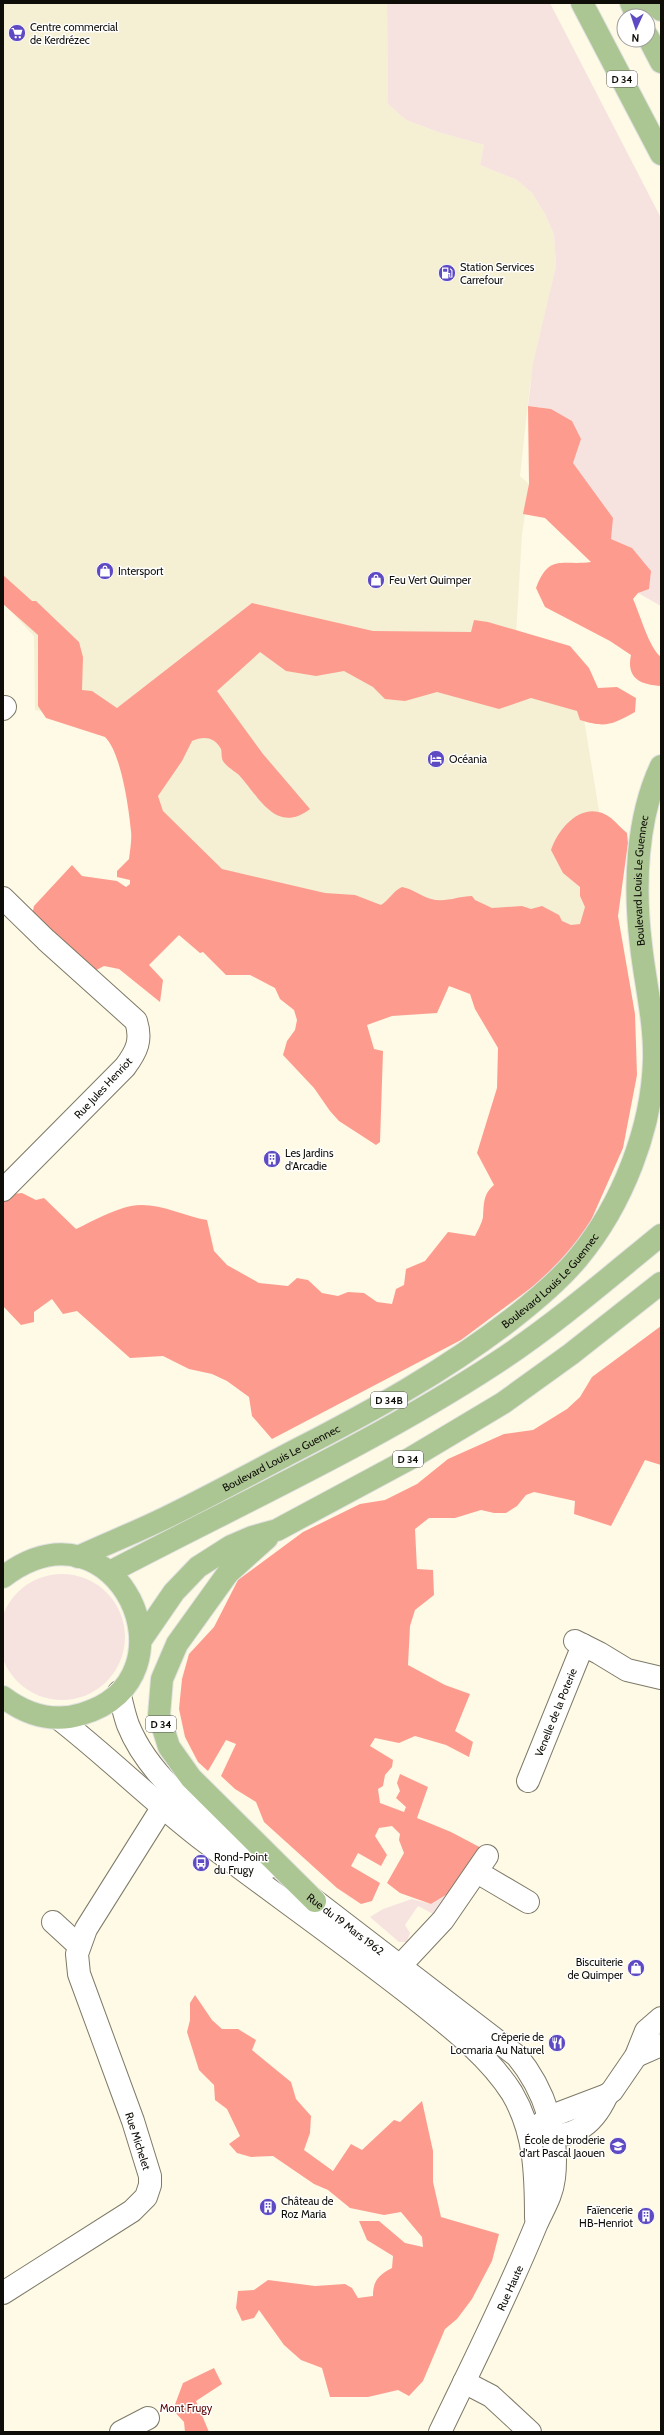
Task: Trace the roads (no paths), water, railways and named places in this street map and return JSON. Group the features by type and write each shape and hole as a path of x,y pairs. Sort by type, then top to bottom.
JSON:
{"main road":[{"name":"D 34","path":"582,3 661,154"},
{"path":"654,3 661,10"},
{"path":"654,48 661,62"},
{"name":"Boulevard Louis Le Guennec","path":"78,1557 167,1517 343,1426 404,1392 487,1338 543,1294 578,1258 603,1223 619,1192 636,1150 650,1101 654,1044 641,947 639,884 641,848 648,798 661,766"},
{"name":"Boulevard Louis Le Guennec","path":"110,1572 295,1477 438,1400 497,1363 548,1325 661,1235"},
{"name":"D 34","path":"141,1640 174,1592 198,1567 231,1546 277,1530 411,1458 503,1403 571,1354 661,1283"},
{"name":"D 34","path":"277,1530 228,1573 177,1644 162,1679 159,1715 169,1747 191,1778 315,1901"},
{"path":"3,1696 29,1713 58,1718 91,1712 106,1704 119,1692 133,1672 141,1640 136,1608 125,1588 110,1572 95,1563 78,1557 46,1556 7,1568"}],"street":[{"name":"Rue Jules Henriot","path":"3,898 46,940 136,1021 139,1033 136,1052 125,1067 3,1190"},
{"name":"Venelle de la Poterie","path":"528,1781 579,1643 627,1670 661,1678"},
{"name":"Rue du 19 Mars 1962","path":"119,1692 128,1725 140,1747 160,1775 220,1828 517,2056 538,2088 551,2127"},
{"name":"Rue du 19 Mars 1962","path":"58,1718 101,1752 162,1808 365,1959 454,2031 476,2051 505,2083 519,2105 530,2133 536,2173 536,2224"},
{"name":"Rue Michelet","path":"3,2293 132,2211 146,2197 150,2185 148,2169 132,2121 82,1984 77,1966 78,1945 86,1929 162,1808"},
{"path":"400,1966 443,1920 482,1864 528,1902"},
{"path":"53,1922 78,1945"},
{"path":"530,2133 551,2127 583,2126 593,2120 607,2095 617,2084 636,2056 646,2031 661,2018"},
{"path":"636,2056 661,2045"},
{"name":"Rue Haute","path":"440,2432 511,2286 536,2224 547,2204 554,2180 551,2127"},
{"path":"464,2382 491,2396 530,2432"},
{"path":"121,2432 148,2418"}],"place":[{"name":"Centre commercial de Kerdrézec","path":"17,33"},
{"name":"Station Services Carrefour","path":"447,273"},
{"name":"Intersport","path":"105,571"},
{"name":"Feu Vert Quimper","path":"376,580"},
{"name":"Océania","path":"436,759"},
{"name":"Les Jardins d'Arcadie","path":"272,1159"},
{"name":"Rond-Point du Frugy","path":"201,1863"},
{"name":"Biscuiterie de Quimper","path":"636,1968"},
{"name":"Crêperie de Locmaria Au Naturel","path":"557,2043"},
{"name":"École de broderie d'art Pascal Jaouen","path":"618,2146"},
{"name":"Château de Roz Maria","path":"268,2207"},
{"name":"Faïencerie HB-Henriot","path":"646,2216"}],"park label":[{"name":"Mont Frugy","path":"186,2408"}]}
